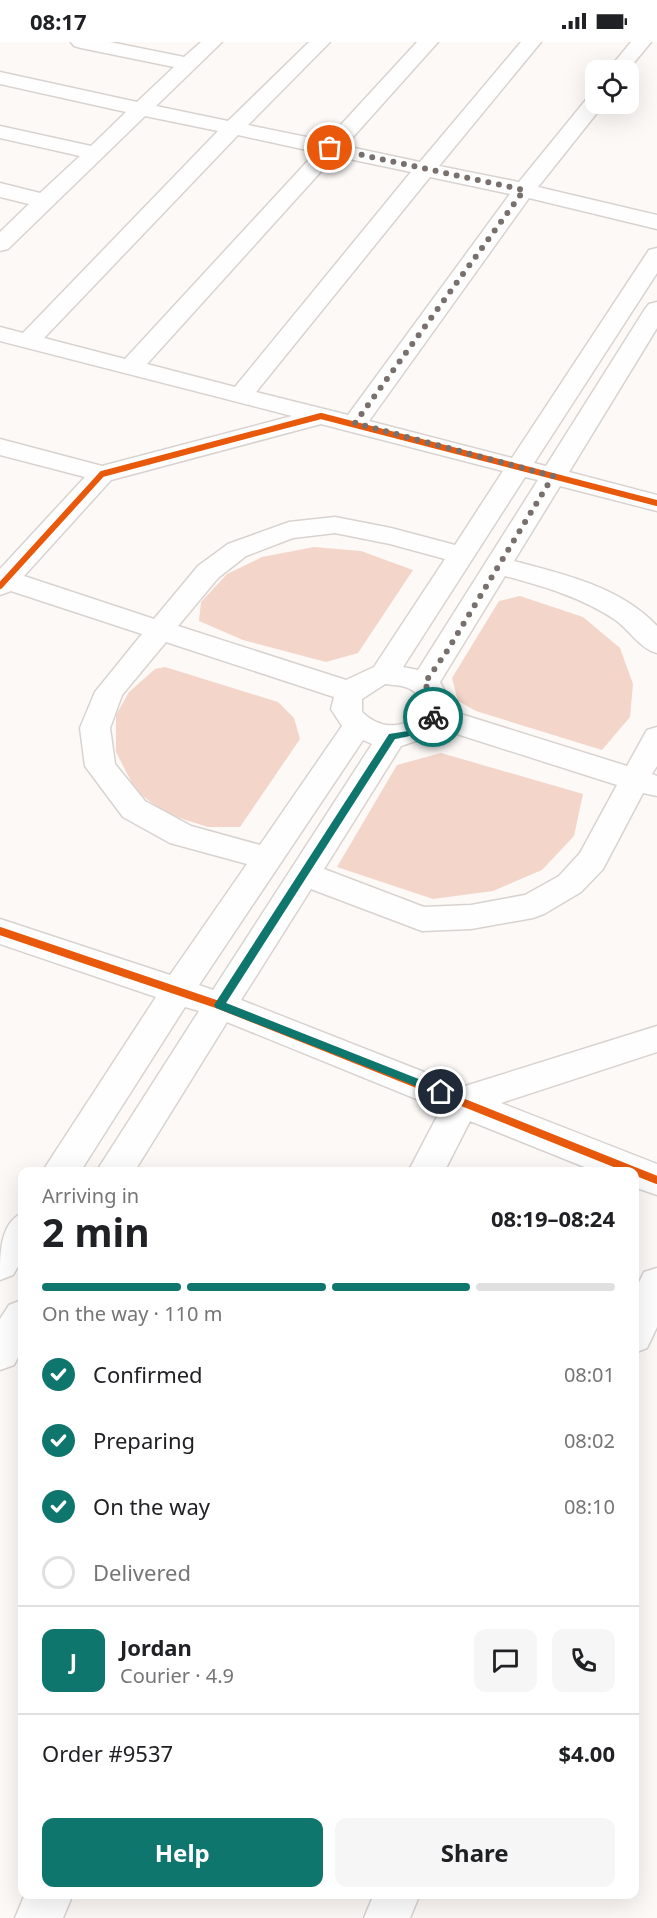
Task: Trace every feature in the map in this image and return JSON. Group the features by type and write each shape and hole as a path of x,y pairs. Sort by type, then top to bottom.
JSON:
{"street":[{"path":"81,42 189,64"},
{"path":"0,244 212,42"},
{"path":"28,341 233,128 320,42"},
{"path":"130,368 428,42"},
{"path":"240,396 531,42"},
{"path":"626,60 641,42"},
{"path":"0,78 524,190 657,222"},
{"path":"355,423 524,190 585,113"},
{"path":"0,132 94,153"},
{"path":"0,190 45,201"},
{"path":"384,674 657,255"},
{"path":"424,684 657,309"},
{"path":"0,334 355,423 657,503"},
{"path":"0,447 102,474 321,416"},
{"path":"102,474 2,581 350,692"},
{"path":"267,858 181,835 134,809 100,766 95,728 109,692 162,631 208,572 237,550 289,530 335,525 391,536 462,555"},
{"path":"498,566 552,580 616,607 648,632 657,644"},
{"path":"384,674 413,678 424,684 434,694 437,705 434,716 425,726 410,734 379,735 358,725 349,715 346,703 350,692 358,683 384,674"},
{"path":"434,716 646,783"},
{"path":"63,1167 177,991 358,725"},
{"path":"117,1167 392,736"},
{"path":"304,874 422,919 471,917 533,906 570,885 592,861 646,783 657,737"},
{"path":"0,931 219,1005 625,1167"},
{"path":"429,1167 463,1101 657,1039"},
{"path":"639,1173 657,1180"},
{"path":"0,1264 18,1235"},
{"path":"639,1325 657,1284"},
{"path":"0,1353 18,1324"},
{"path":"38,1918 48,1899"},
{"path":"387,1918 395,1899"}],"shaded area":[{"path":"314,547 361,551 413,570 358,653 326,662 243,640 199,621 201,602 227,574 262,557"},
{"path":"520,596 583,617 620,648 633,684 630,717 602,750 476,711 458,701 452,678 499,601"},
{"path":"165,667 278,702 294,718 300,739 240,827 208,827 167,814 136,791 116,752 116,715 129,692 155,669"},
{"path":"441,753 583,794 574,836 542,870 493,891 433,899 337,867 397,765"}],"cycle path":[{"path":"0,586 102,474 321,416 657,503"},
{"path":"0,931 219,1005 624,1167"},
{"path":"639,1173 657,1180"}],"way so far":[{"path":"330,148 524,190 355,423 553,476 447,651 424,684 434,694 437,705 433,717"}],"route":[{"path":"433,717 425,726 410,734 392,736 219,1005 441,1092"}]}
